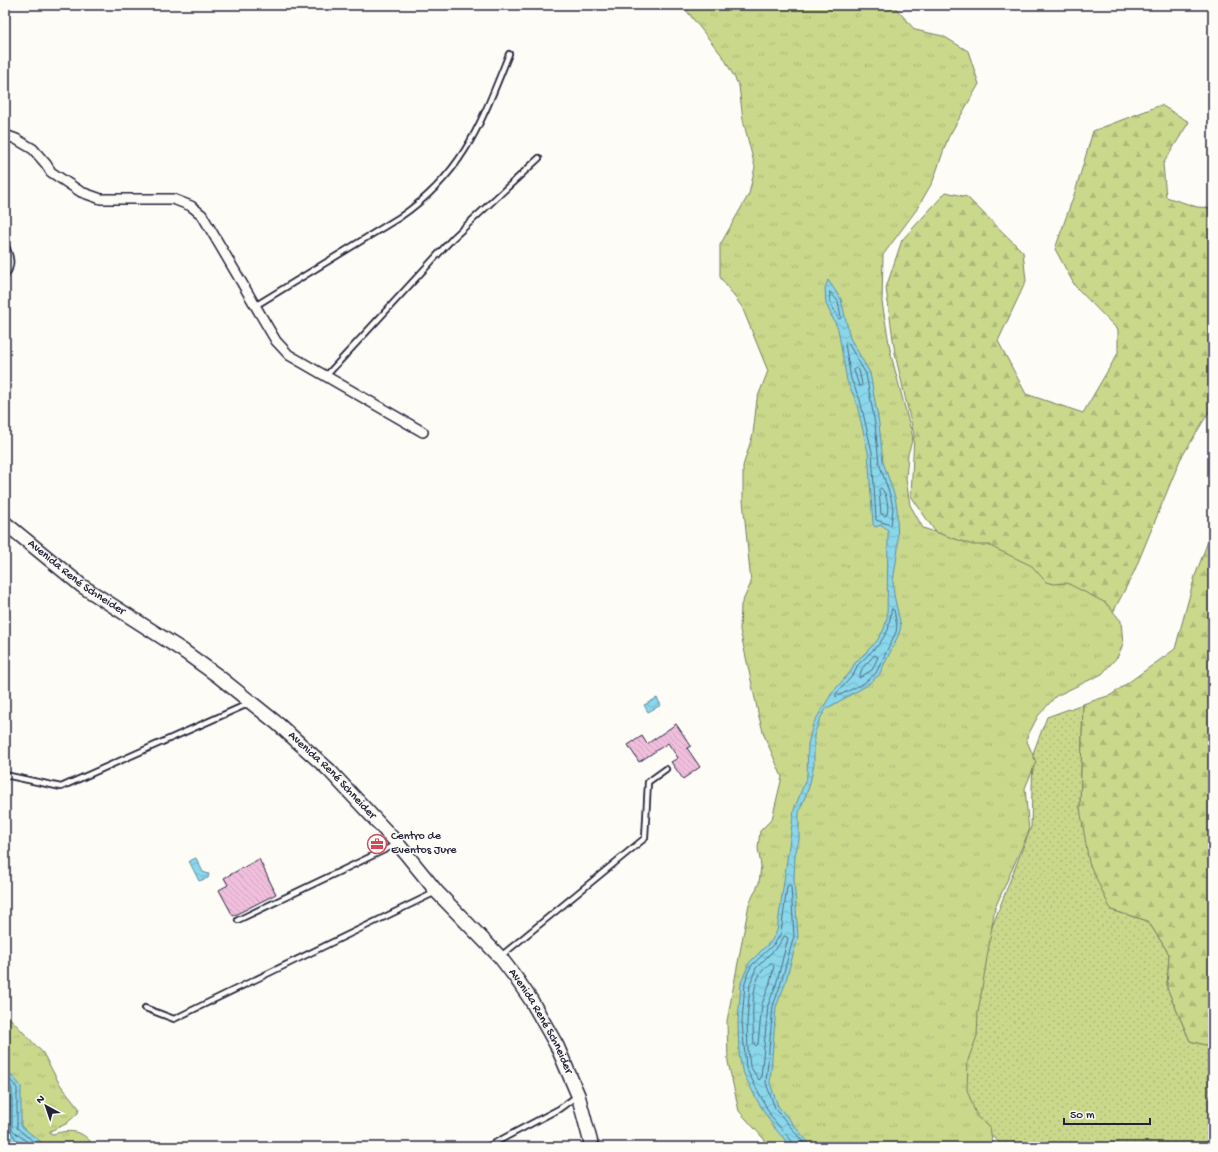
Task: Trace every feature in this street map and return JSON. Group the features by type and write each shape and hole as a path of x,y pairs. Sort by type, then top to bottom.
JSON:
{"street":[{"path":"5,135 16,139 33,149 51,172 71,187 86,194 101,199 173,199 191,206 202,215 276,340 289,355 423,432"},
{"name":"Avenida René Schneider","path":"5,524 82,586 182,650 252,703 329,770 398,844 437,892 500,957 531,1000 560,1052 578,1095 592,1147"}],"lane":[{"path":"256,306 400,217 440,184 474,137 509,54"},
{"path":"326,376 443,248 539,158"},
{"path":"5,244 11,262 9,271 5,276"},
{"path":"5,775 62,787 252,703"},
{"path":"500,957 645,838 648,782 666,769"},
{"path":"238,920 398,844"},
{"path":"145,1008 174,1019 437,892"},
{"path":"487,1147 559,1109 578,1095"}],"green space":[{"path":"682,5 893,5 915,30 943,36 968,51 979,84 948,138 933,181 917,209 883,255 882,302 891,355 913,438 908,454 906,479 910,505 923,528 973,545 991,545 990,546 1032,566 1046,582 1053,584 1067,583 1106,603 1121,621 1123,644 1118,656 1102,674 1056,696 1038,716 1026,739 1036,762 1025,788 1029,831 995,908 978,1013 977,1036 968,1060 967,1090 977,1117 990,1127 992,1141 996,1147 771,1147 739,1111 728,1062 727,1021 749,904 759,883 761,866 758,848 760,831 772,819 782,777 764,735 740,630 741,605 751,583 743,500 743,466 753,434 757,399 768,371 742,307 720,277 720,245 749,194 755,167 743,120 739,86 724,58"},
{"path":"1161,105 1189,122 1163,164 1166,197 1197,207 1213,208 1213,405 1180,460 1134,572 1108,622 945,546 911,496 914,435 895,354 886,288 902,240 946,192 967,197 1023,252 1026,281 998,341 1026,394 1083,413 1118,353 1118,330 1075,286 1055,249 1076,189 1093,131"},
{"path":"1213,528 1213,1047 1190,1041 1167,988 1169,954 1148,921 1111,910 1089,863 1080,808 1083,704 1111,695 1175,649 1195,576"},
{"path":"1083,704 1080,808 1111,910 1148,921 1169,954 1167,988 1190,1041 1213,1047 1213,1147 1004,1147 982,1126 963,1101 963,1081 988,937 1031,827 1033,753 1047,717"},
{"path":"5,1013 43,1053 59,1083 79,1108 78,1113 66,1124 50,1131 50,1133 76,1132 86,1137 94,1147 5,1147"}],"water":[{"path":"828,280 841,299 850,338 870,373 879,424 883,462 895,497 897,509 898,549 893,582 894,595 901,626 899,634 879,675 866,686 826,709 820,719 814,735 814,765 809,787 799,812 799,840 795,855 794,879 798,937 784,987 776,1007 770,1083 778,1106 812,1147 791,1147 773,1126 757,1100 742,1070 739,1053 738,1022 741,983 749,963 772,940 777,931 794,810 807,776 808,744 813,724 832,693 851,671 854,664 877,641 884,629 887,618 888,530 882,525 875,527 873,524 868,452 856,401 847,381 838,329 826,304 825,288"},
{"path":"657,698 661,705 648,712 644,705"},
{"path":"196,858 203,872 209,874 208,878 199,881 189,861"},
{"path":"5,1068 21,1086 21,1126 40,1141 45,1147 5,1147"}],"building":[{"path":"676,724 691,746 687,748 700,767 683,779 671,762 678,758 668,743 639,762 628,745 642,736 647,744"},
{"path":"259,859 276,894 233,916 219,890 228,885 224,878"}],"place":[{"name":"Centro de Eventos Jure","path":"377,844"}]}
